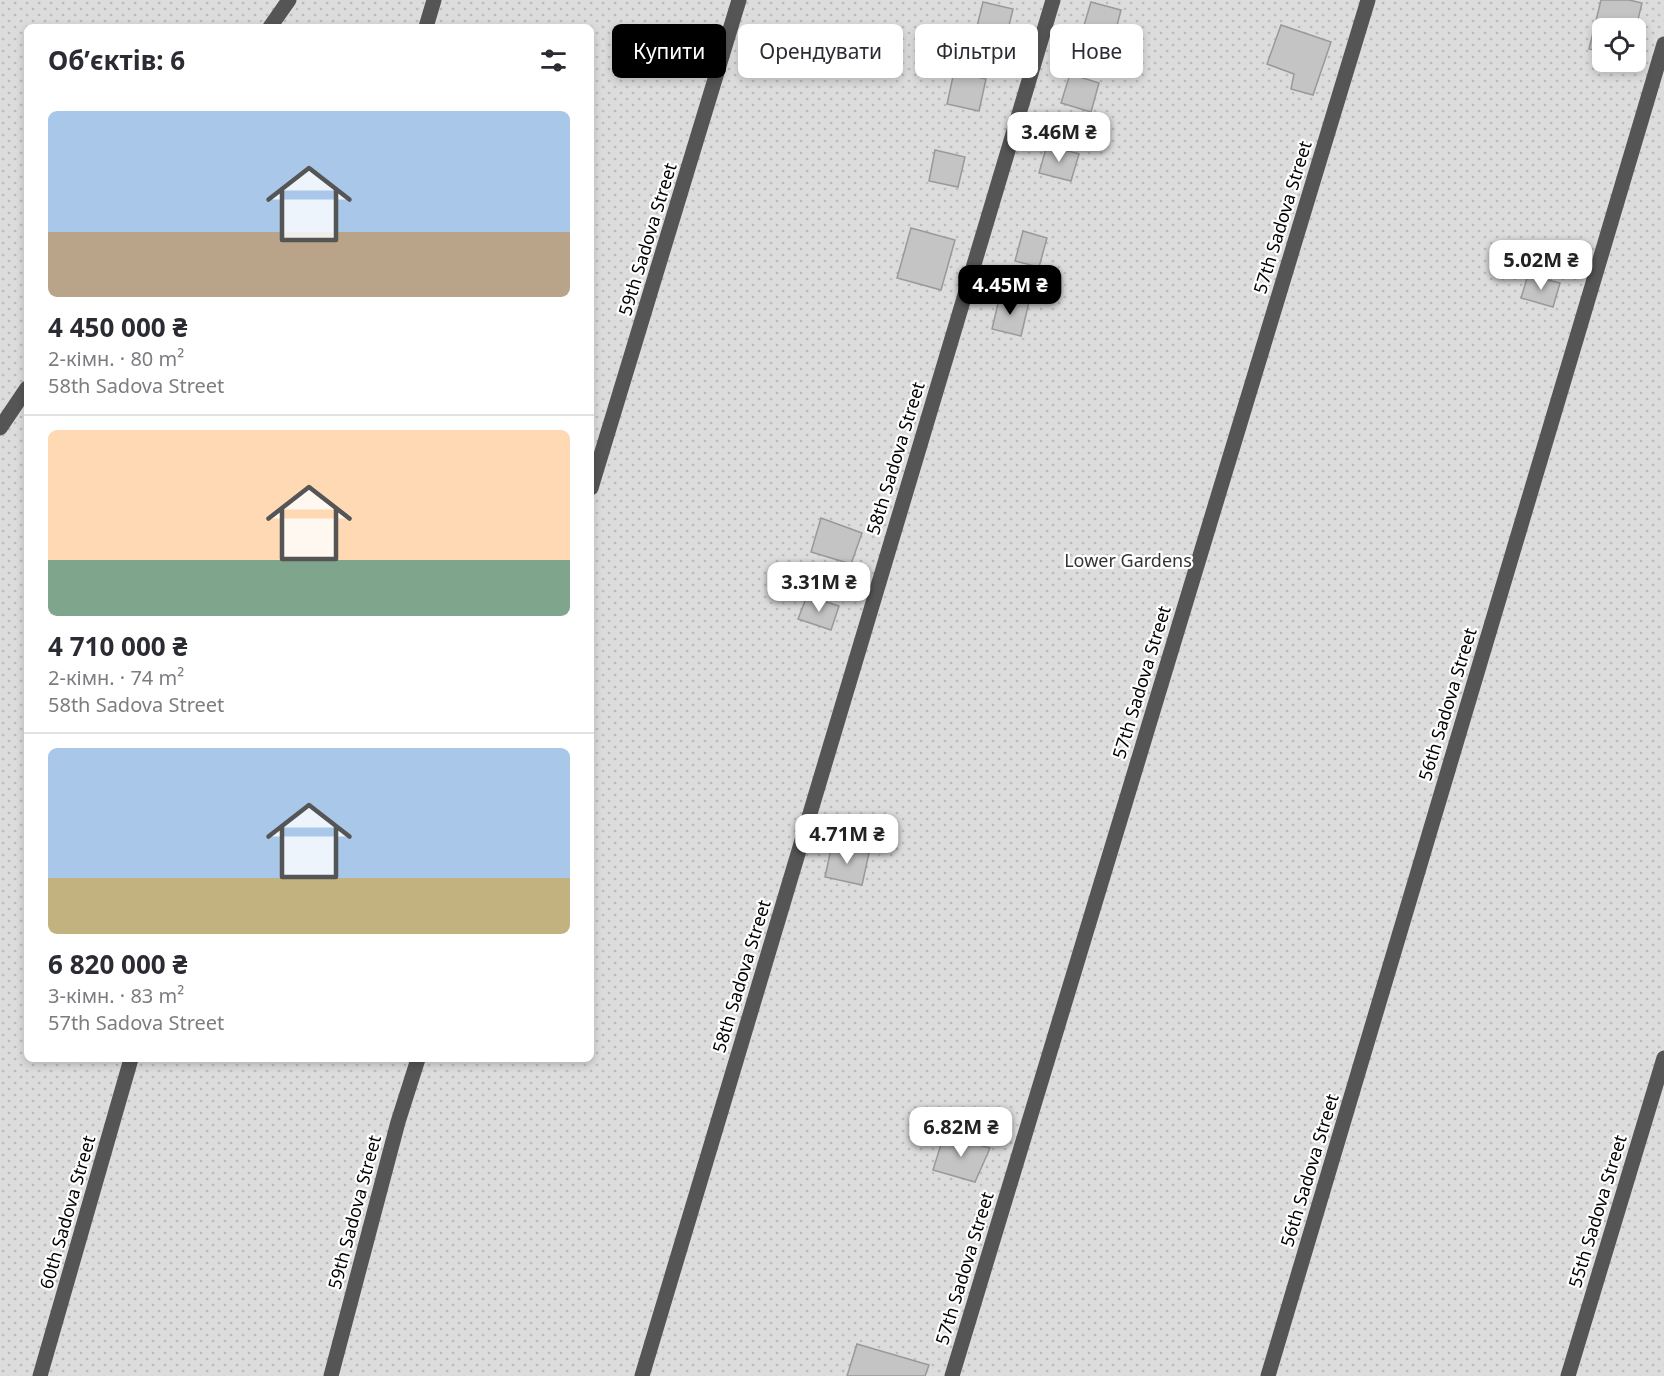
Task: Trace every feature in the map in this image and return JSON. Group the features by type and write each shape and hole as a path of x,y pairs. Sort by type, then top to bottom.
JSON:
{"street":[{"path":"272,24 289,0"},
{"path":"427,24 434,0"},
{"name":"59th Sadova Street","path":"594,478 739,0"},
{"name":"58th Sadova Street","path":"642,1376 1053,0"},
{"name":"57th Sadova Street","path":"952,1376 1368,0"},
{"name":"56th Sadova Street","path":"1268,1376 1664,44"},
{"path":"0,428 24,392"},
{"name":"55th Sadova Street","path":"1568,1376 1664,1058"},
{"name":"60th Sadova Street","path":"40,1376 130,1062"},
{"name":"59th Sadova Street","path":"332,1376 395,1134 417,1062"}],"green space":[{"name":"Lower Gardens","path":"0,0 1664,0 1664,1376 0,1376"}],"building":[{"path":"1601,0 1629,0 1642,3 1638,18 1597,18"},
{"path":"983,2 1013,9 1009,24 978,24"},
{"path":"1091,2 1121,10 1117,24 1084,24"},
{"path":"1281,25 1331,42 1313,95 1291,89 1294,74 1267,64"},
{"path":"953,78 986,79 979,111 947,104"},
{"path":"1069,78 1083,78 1099,83 1091,112 1061,103"},
{"path":"1047,145 1079,154 1071,181 1039,173"},
{"path":"935,150 965,157 958,187 929,181"},
{"path":"911,228 955,240 941,290 897,278"},
{"path":"1023,231 1047,238 1039,267 1015,261"},
{"path":"1528,275 1560,283 1553,307 1521,298"},
{"path":"1000,295 1029,302 1021,336 992,329"},
{"path":"821,518 862,533 851,564 811,552"},
{"path":"807,596 839,606 831,630 798,619"},
{"path":"832,844 869,853 862,885 825,877"},
{"path":"944,1135 990,1148 975,1182 933,1170"},
{"path":"857,1344 929,1365 925,1376 847,1376"}]}
